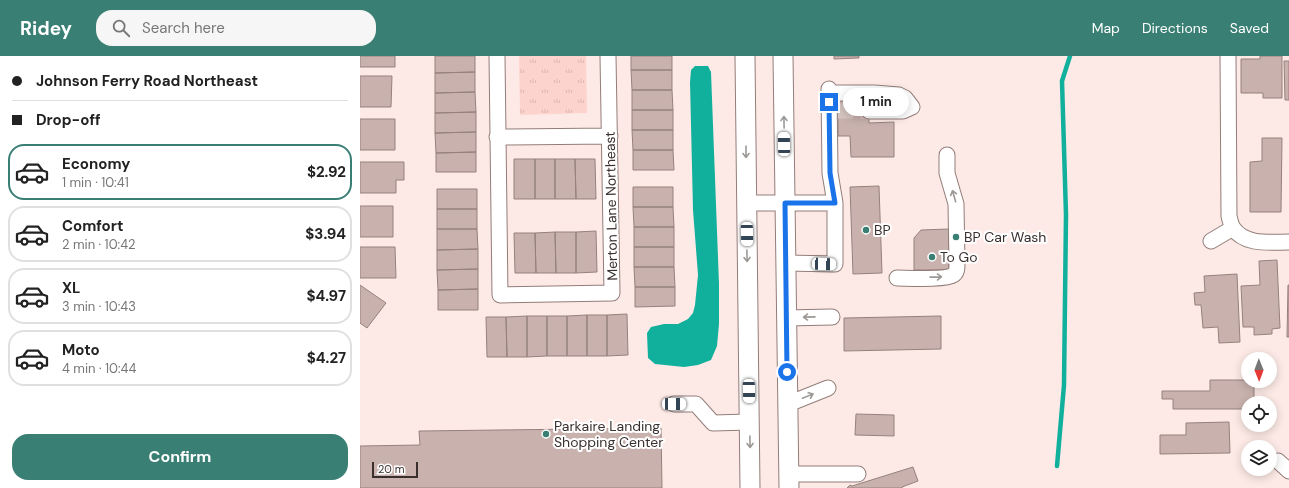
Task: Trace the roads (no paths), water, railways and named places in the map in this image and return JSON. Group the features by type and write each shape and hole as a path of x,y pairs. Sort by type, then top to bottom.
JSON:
{"main road":[{"path":"745,56 750,488"},
{"path":"783,56 789,481"}],"street":[{"name":"Merton Lane Northeast","path":"497,56 500,295 612,293 608,56"},
{"path":"1228,56 1229,216 1233,228 1243,237 1257,242 1289,242"},
{"path":"786,263 835,264 835,203 830,173 833,111 829,91 899,95 905,98 912,107 903,111 869,111"},
{"path":"497,137 610,136"},
{"path":"897,278 940,278 952,276 956,272 956,204 947,173 947,155"},
{"path":"746,203 835,203"},
{"path":"1211,241 1233,228"},
{"path":"786,318 832,317"},
{"path":"788,404 828,388"},
{"path":"674,404 696,404 713,422 749,422"},
{"path":"789,481 858,474"}],"water":[{"path":"695,66 708,66 711,72 719,284 719,324 717,346 711,360 698,365 684,367 655,364 648,358 647,333 651,327 664,324 678,324 688,319 693,313 695,305 698,275 693,210 690,82 691,70"}],"waterway":[{"path":"1057,466 1064,385 1066,215 1062,81 1070,56"}],"tunnel":[{"path":"838,111 869,111"}],"place":[{"name":"BP","path":"866,230"},
{"name":"BP Car Wash","path":"956,237"},
{"name":"To Go","path":"932,257"},
{"name":"Parkaire Landing Shopping Center","path":"546,434"}]}
